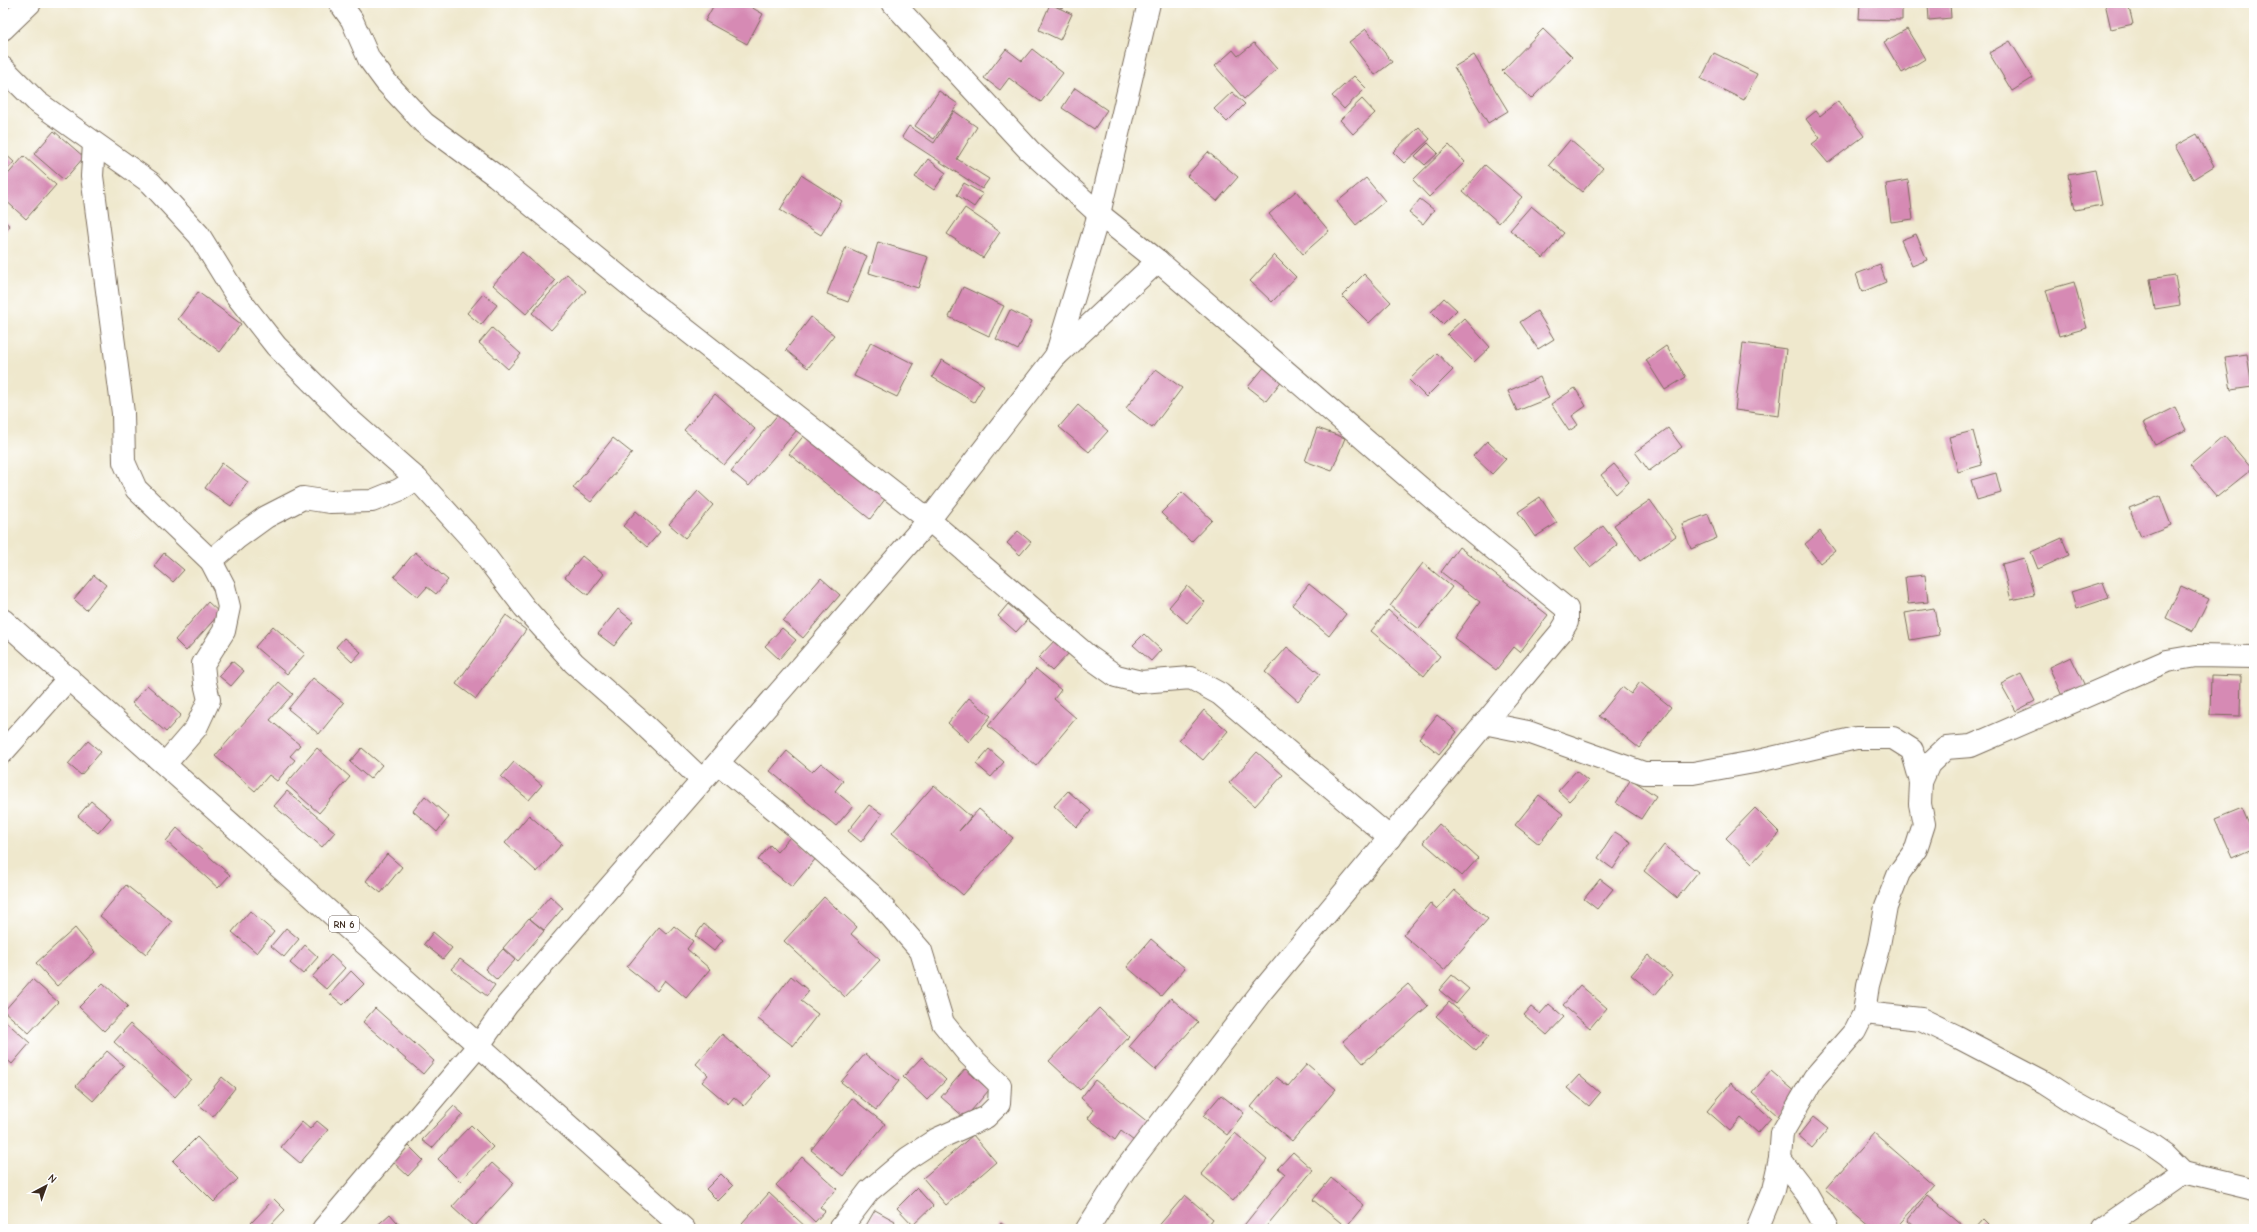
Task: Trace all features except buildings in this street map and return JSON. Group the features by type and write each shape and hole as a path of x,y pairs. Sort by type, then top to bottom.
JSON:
{"street":[{"path":"3,29 30,3"},
{"path":"340,3 352,20 369,58 386,82 424,123 496,176 643,296 929,520 1088,656 1116,676 1141,682 1191,678 1220,694 1390,838"},
{"path":"893,3 1029,150 1099,214 1158,261 1422,489 1567,609 1567,622 1561,632 1262,991 1124,1171 1087,1229"},
{"path":"1055,357 1099,214 1149,3"},
{"path":"3,68 37,102 94,144 151,183 199,235 236,295 276,346 350,420 417,479 476,544 524,607 574,662 638,719 702,780"},
{"path":"94,144 92,176 123,413 124,462 136,489 210,561 224,586 229,607 224,631 203,664 209,700 196,728 165,764"},
{"path":"323,1229 479,1045 507,1005 929,520 1055,357 1158,261"},
{"path":"210,561 237,538 266,517 303,498 330,502 372,501 399,490 417,479"},
{"name":"RN 6","path":"3,620 684,1229"},
{"path":"1921,782 1929,764 1946,748 1971,746 2167,661 2196,656 2254,657"},
{"path":"3,752 69,678"},
{"path":"1484,723 1528,732 1644,773 1693,773 1754,762 1856,738 1892,738 1912,750 1921,782 1920,804 1924,824 1916,849 1899,873 1886,906 1879,945 1868,985 1864,1014 1855,1031 1814,1078 1782,1132 1780,1160 1774,1190 1757,1229"},
{"path":"718,763 795,826 873,896 921,951 943,1023 969,1055 1000,1085 999,1104 986,1117 937,1140 908,1158 869,1191 840,1229"},
{"path":"1864,1014 1921,1019 2044,1082 2075,1102 2150,1144 2168,1156 2184,1172 2254,1189"},
{"path":"1780,1160 1807,1194 1827,1229"},
{"path":"2102,1229 2184,1172"}]}
